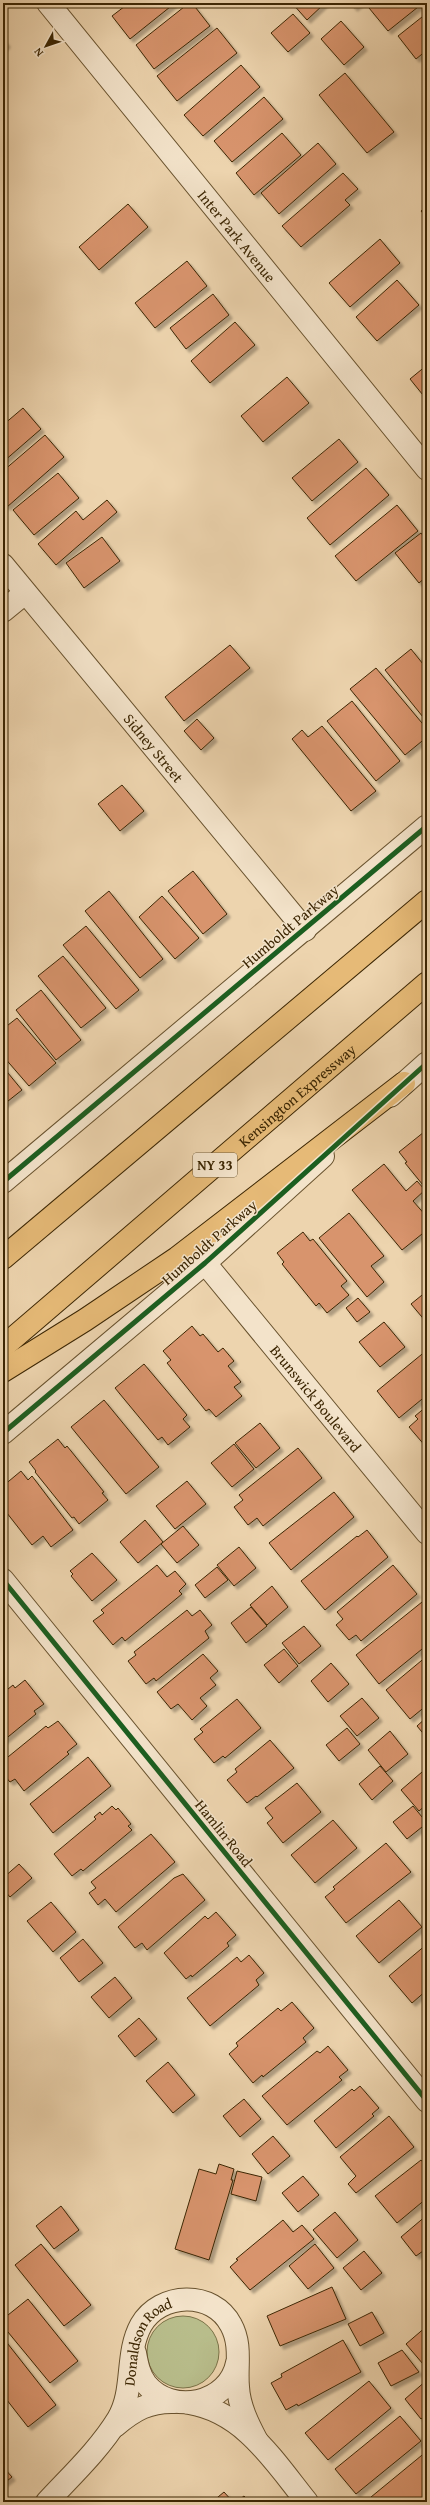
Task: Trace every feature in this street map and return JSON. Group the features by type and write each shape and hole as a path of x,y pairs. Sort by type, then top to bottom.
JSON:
{"highway":[{"path":"3,1258 427,901"},
{"name":"Kensington Expressway","path":"3,1347 427,983"},
{"path":"3,1370 85,1320 177,1258 404,1083"}],"street":[{"name":"Inter Park Avenue","path":"48,3 427,469"},
{"name":"Sidney Street","path":"3,565 305,930"},
{"path":"3,611 25,593"},
{"name":"Humboldt Parkway","path":"3,1182 427,826"},
{"name":"Humboldt Parkway","path":"3,1433 205,1263 427,1063"},
{"name":"Brunswick Boulevard","path":"205,1263 427,1533"},
{"name":"Hamlin Road","path":"3,1580 427,2101"},
{"name":"Donaldson Road","path":"47,2502 119,2418 123,2407 136,2336 149,2314 166,2303 186,2299 198,2300 214,2307 224,2315 235,2333 238,2350 239,2398 257,2441"},
{"path":"136,2336 134,2350 137,2367 144,2380 157,2394 180,2402 204,2400 221,2390 229,2381 236,2366 238,2350"},
{"name":"Donaldson Road","path":"111,2429 141,2406 156,2402 180,2402 218,2410 232,2418 257,2441 307,2502"}],"green space":[{"path":"183,2316 203,2322 213,2332 219,2352 213,2372 203,2382 183,2388 163,2382 153,2372 147,2352 153,2332 163,2322"}],"building":[{"path":"129,3 175,3 130,39 112,16"},
{"path":"189,3 192,3 210,26 154,69 136,45"},
{"path":"292,3 325,3 307,20"},
{"path":"350,3 360,3 354,8"},
{"path":"374,3 423,3 388,31 369,8"},
{"path":"427,13 427,50 416,59 398,36"},
{"path":"293,14 310,33 288,52 271,33"},
{"path":"341,21 364,47 344,65 321,39"},
{"path":"217,28 237,53 177,101 157,76"},
{"path":"3,39 7,44 3,48"},
{"path":"241,65 260,87 203,136 184,115"},
{"path":"345,73 394,132 367,153 319,95"},
{"path":"264,97 283,119 232,162 214,141"},
{"path":"282,133 301,155 254,195 236,173"},
{"path":"318,143 336,164 279,214 261,193"},
{"path":"343,173 358,189 345,200 350,205 301,247 282,226"},
{"path":"128,204 148,227 99,270 79,247"},
{"path":"427,206 427,218 421,211"},
{"path":"380,239 400,263 350,307 329,283"},
{"path":"187,261 207,286 155,328 135,303"},
{"path":"397,280 419,305 377,341 356,317"},
{"path":"213,294 229,315 186,349 170,328"},
{"path":"235,322 255,345 210,383 191,361"},
{"path":"427,365 427,400 410,379"},
{"path":"287,377 309,403 263,442 241,416"},
{"path":"23,408 41,429 3,462 3,425"},
{"path":"45,435 64,457 7,507 3,503 3,471"},
{"path":"339,439 358,462 312,501 292,478"},
{"path":"366,468 389,495 330,545 307,518"},
{"path":"58,473 79,498 34,535 13,510"},
{"path":"107,500 117,512 56,565 38,544 76,511 83,520"},
{"path":"397,505 418,531 356,581 335,556"},
{"path":"421,533 427,541 427,576 419,583 395,553"},
{"path":"102,537 120,561 84,588 66,563"},
{"path":"230,645 250,668 184,721 165,697"},
{"path":"411,649 427,669 427,722 385,670"},
{"path":"376,668 427,729 427,737 405,755 350,689"},
{"path":"352,701 400,761 376,781 327,721"},
{"path":"197,719 214,738 201,750 184,731"},
{"path":"322,726 376,791 351,811 292,739 302,730 308,737"},
{"path":"122,785 144,811 120,831 98,804"},
{"path":"193,871 227,914 203,934 168,891"},
{"path":"109,891 163,959 140,978 85,911"},
{"path":"162,896 199,938 175,959 139,917"},
{"path":"86,926 139,990 116,1009 63,945"},
{"path":"63,956 106,1008 81,1028 38,976"},
{"path":"41,990 81,1040 56,1060 16,1010"},
{"path":"17,1018 56,1063 29,1086 3,1056 3,1029"},
{"path":"3,1067 22,1090 3,1105"},
{"path":"424,1132 427,1135 427,1190 405,1163 407,1162 399,1152"},
{"path":"384,1164 406,1191 417,1181 425,1190 413,1201 427,1217 427,1230 402,1250 352,1190"},
{"path":"349,1213 384,1256 371,1266 384,1282 367,1297 319,1238"},
{"path":"303,1232 310,1241 313,1239 347,1281 341,1286 349,1295 327,1313 319,1303 316,1306 282,1264 284,1262 277,1253"},
{"path":"427,1291 427,1323 411,1304"},
{"path":"358,1298 370,1312 357,1322 346,1308"},
{"path":"384,1322 405,1347 380,1367 359,1342"},
{"path":"192,1326 200,1336 203,1334 218,1352 223,1348 234,1361 228,1366 241,1382 234,1387 242,1396 216,1417 209,1409 206,1411 167,1363 171,1360 163,1351"},
{"path":"427,1350 427,1395 399,1418 377,1391"},
{"path":"144,1364 187,1415 183,1419 190,1427 168,1445 162,1437 158,1440 115,1388"},
{"path":"104,1400 159,1467 126,1494 71,1427"},
{"path":"427,1406 427,1448 409,1427 418,1419 415,1416"},
{"path":"260,1423 280,1448 256,1468 235,1443"},
{"path":"58,1439 65,1448 67,1446 104,1492 102,1493 108,1500 79,1524 74,1517 72,1518 35,1472 36,1471 29,1462"},
{"path":"234,1444 254,1469 232,1487 211,1463"},
{"path":"298,1448 322,1478 263,1526 257,1518 248,1525 234,1507 243,1500 239,1495"},
{"path":"21,1471 28,1480 32,1476 73,1530 51,1547 43,1536 32,1545 3,1508 3,1486"},
{"path":"187,1481 206,1504 175,1529 156,1506"},
{"path":"334,1492 354,1517 291,1570 269,1543"},
{"path":"145,1520 163,1542 138,1563 120,1542"},
{"path":"183,1526 199,1545 177,1563 161,1544"},
{"path":"367,1530 388,1557 325,1610 301,1581 357,1536 358,1537"},
{"path":"239,1547 256,1568 234,1586 217,1565"},
{"path":"92,1553 117,1580 92,1601 71,1576 73,1574 70,1571"},
{"path":"157,1565 167,1577 175,1571 186,1584 179,1591 182,1594 125,1641 122,1637 113,1645 93,1621 104,1613 101,1610"},
{"path":"393,1565 417,1594 361,1641 356,1635 349,1640 336,1625 343,1619 337,1612"},
{"path":"217,1567 228,1580 205,1598 195,1585"},
{"path":"272,1586 288,1607 267,1625 250,1605"},
{"path":"422,1602 427,1608 427,1645 379,1684 356,1655"},
{"path":"251,1607 267,1626 246,1643 231,1623"},
{"path":"187,1610 192,1616 200,1610 212,1625 205,1631 209,1638 156,1681 154,1678 146,1684 128,1661 136,1655 134,1652"},
{"path":"304,1626 321,1646 299,1664 282,1643"},
{"path":"284,1649 298,1666 279,1683 264,1665"},
{"path":"203,1654 218,1671 210,1678 216,1685 200,1698 207,1706 192,1720 178,1704 171,1709 157,1692"},
{"path":"427,1656 427,1705 410,1719 386,1690"},
{"path":"331,1663 349,1684 328,1702 311,1681"},
{"path":"25,1680 44,1704 34,1711 36,1714 3,1741 3,1693 13,1685 15,1688"},
{"path":"362,1698 379,1718 357,1736 340,1716"},
{"path":"237,1699 261,1728 225,1758 223,1756 214,1763 194,1739 203,1732 200,1729"},
{"path":"427,1717 427,1738 417,1726"},
{"path":"58,1721 77,1744 67,1752 69,1754 24,1791 15,1779 10,1782 3,1774 5,1768 3,1761 46,1726 48,1728"},
{"path":"347,1728 360,1744 339,1761 326,1745"},
{"path":"390,1731 408,1754 386,1772 368,1750"},
{"path":"270,1740 294,1768 247,1803 227,1780 237,1772 235,1769"},
{"path":"88,1757 111,1786 53,1833 30,1804"},
{"path":"380,1766 393,1781 372,1800 359,1784"},
{"path":"422,1772 427,1777 427,1804 419,1811 401,1790"},
{"path":"297,1783 321,1812 283,1843 267,1823 273,1818 265,1808"},
{"path":"112,1806 116,1810 118,1808 131,1824 128,1826 132,1830 83,1871 81,1869 72,1876 54,1854 96,1819 94,1817 100,1812 102,1815"},
{"path":"413,1806 427,1823 407,1839 393,1822"},
{"path":"333,1820 357,1848 315,1883 291,1855"},
{"path":"151,1834 175,1862 116,1912 105,1899 98,1905 89,1893 96,1888 91,1882"},
{"path":"386,1843 411,1872 346,1923 325,1897 335,1889 333,1887"},
{"path":"19,1864 32,1878 10,1897 3,1889 3,1878"},
{"path":"183,1874 205,1900 147,1950 142,1943 135,1948 118,1927 174,1878"},
{"path":"399,1900 422,1927 379,1963 356,1936"},
{"path":"51,1902 76,1932 53,1952 27,1921"},
{"path":"216,1912 236,1935 227,1943 229,1946 192,1977 191,1975 186,1979 164,1953 205,1916 208,1919"},
{"path":"83,1939 103,1963 79,1982 60,1958"},
{"path":"427,1944 427,1990 412,2003 389,1976"},
{"path":"249,1955 264,1973 256,1980 259,1985 210,2026 187,1998 237,1957 241,1962"},
{"path":"115,1977 132,1998 109,2018 91,1997"},
{"path":"292,2002 314,2028 303,2038 306,2042 263,2077 262,2075 253,2083 229,2054 238,2046 236,2043 278,2008 281,2011"},
{"path":"427,2011 427,2020 423,2015"},
{"path":"139,2018 157,2039 135,2057 118,2036"},
{"path":"328,2046 348,2070 339,2077 342,2080 287,2125 262,2096 317,2051 320,2053"},
{"path":"168,2062 195,2095 173,2113 146,2081"},
{"path":"360,2086 379,2108 372,2114 374,2116 336,2148 314,2121 352,2089 354,2091"},
{"path":"244,2099 261,2119 240,2137 223,2116"},
{"path":"389,2116 414,2147 356,2193 348,2184 356,2176 340,2157"},
{"path":"273,2136 290,2156 268,2174 252,2154"},
{"path":"421,2160 427,2167 427,2198 397,2223 375,2196"},
{"path":"219,2164 234,2169 231,2180 233,2180 209,2260 175,2249 199,2169 216,2174"},
{"path":"237,2171 262,2177 256,2201 231,2194"},
{"path":"303,2176 319,2195 298,2212 282,2193"},
{"path":"61,2206 79,2230 54,2249 36,2226"},
{"path":"335,2212 358,2240 337,2258 313,2230"},
{"path":"427,2215 427,2256 423,2251 416,2256 401,2237"},
{"path":"283,2220 293,2232 302,2225 314,2239 250,2290 230,2267 238,2260 236,2259"},
{"path":"41,2244 91,2305 64,2326 15,2265"},
{"path":"315,2244 334,2268 308,2289 289,2266"},
{"path":"364,2251 382,2273 361,2290 343,2268"},
{"path":"332,2287 346,2319 280,2346 267,2316"},
{"path":"28,2299 78,2361 50,2383 3,2326 3,2319"},
{"path":"372,2312 384,2333 360,2346 348,2324"},
{"path":"427,2326 427,2360 423,2364 406,2344"},
{"path":"4,2339 56,2405 28,2427 3,2395"},
{"path":"343,2340 361,2372 298,2406 297,2404 286,2410 271,2383 282,2377 281,2374"},
{"path":"402,2350 419,2372 391,2386 378,2363"},
{"path":"427,2380 427,2414 421,2419 405,2399"},
{"path":"369,2381 391,2408 328,2460 305,2433"},
{"path":"400,2416 421,2441 356,2494 335,2469"},
{"path":"427,2451 427,2495 419,2502 368,2502 373,2498 371,2497"},
{"path":"3,2467 12,2477 3,2484"},
{"path":"224,2492 233,2502 212,2502"},
{"path":"244,2496 250,2502 236,2502"}],"cycle path":[{"path":"3,1182 427,826"},
{"path":"3,1433 205,1263 427,1063"},
{"path":"3,1580 427,2101"}]}
